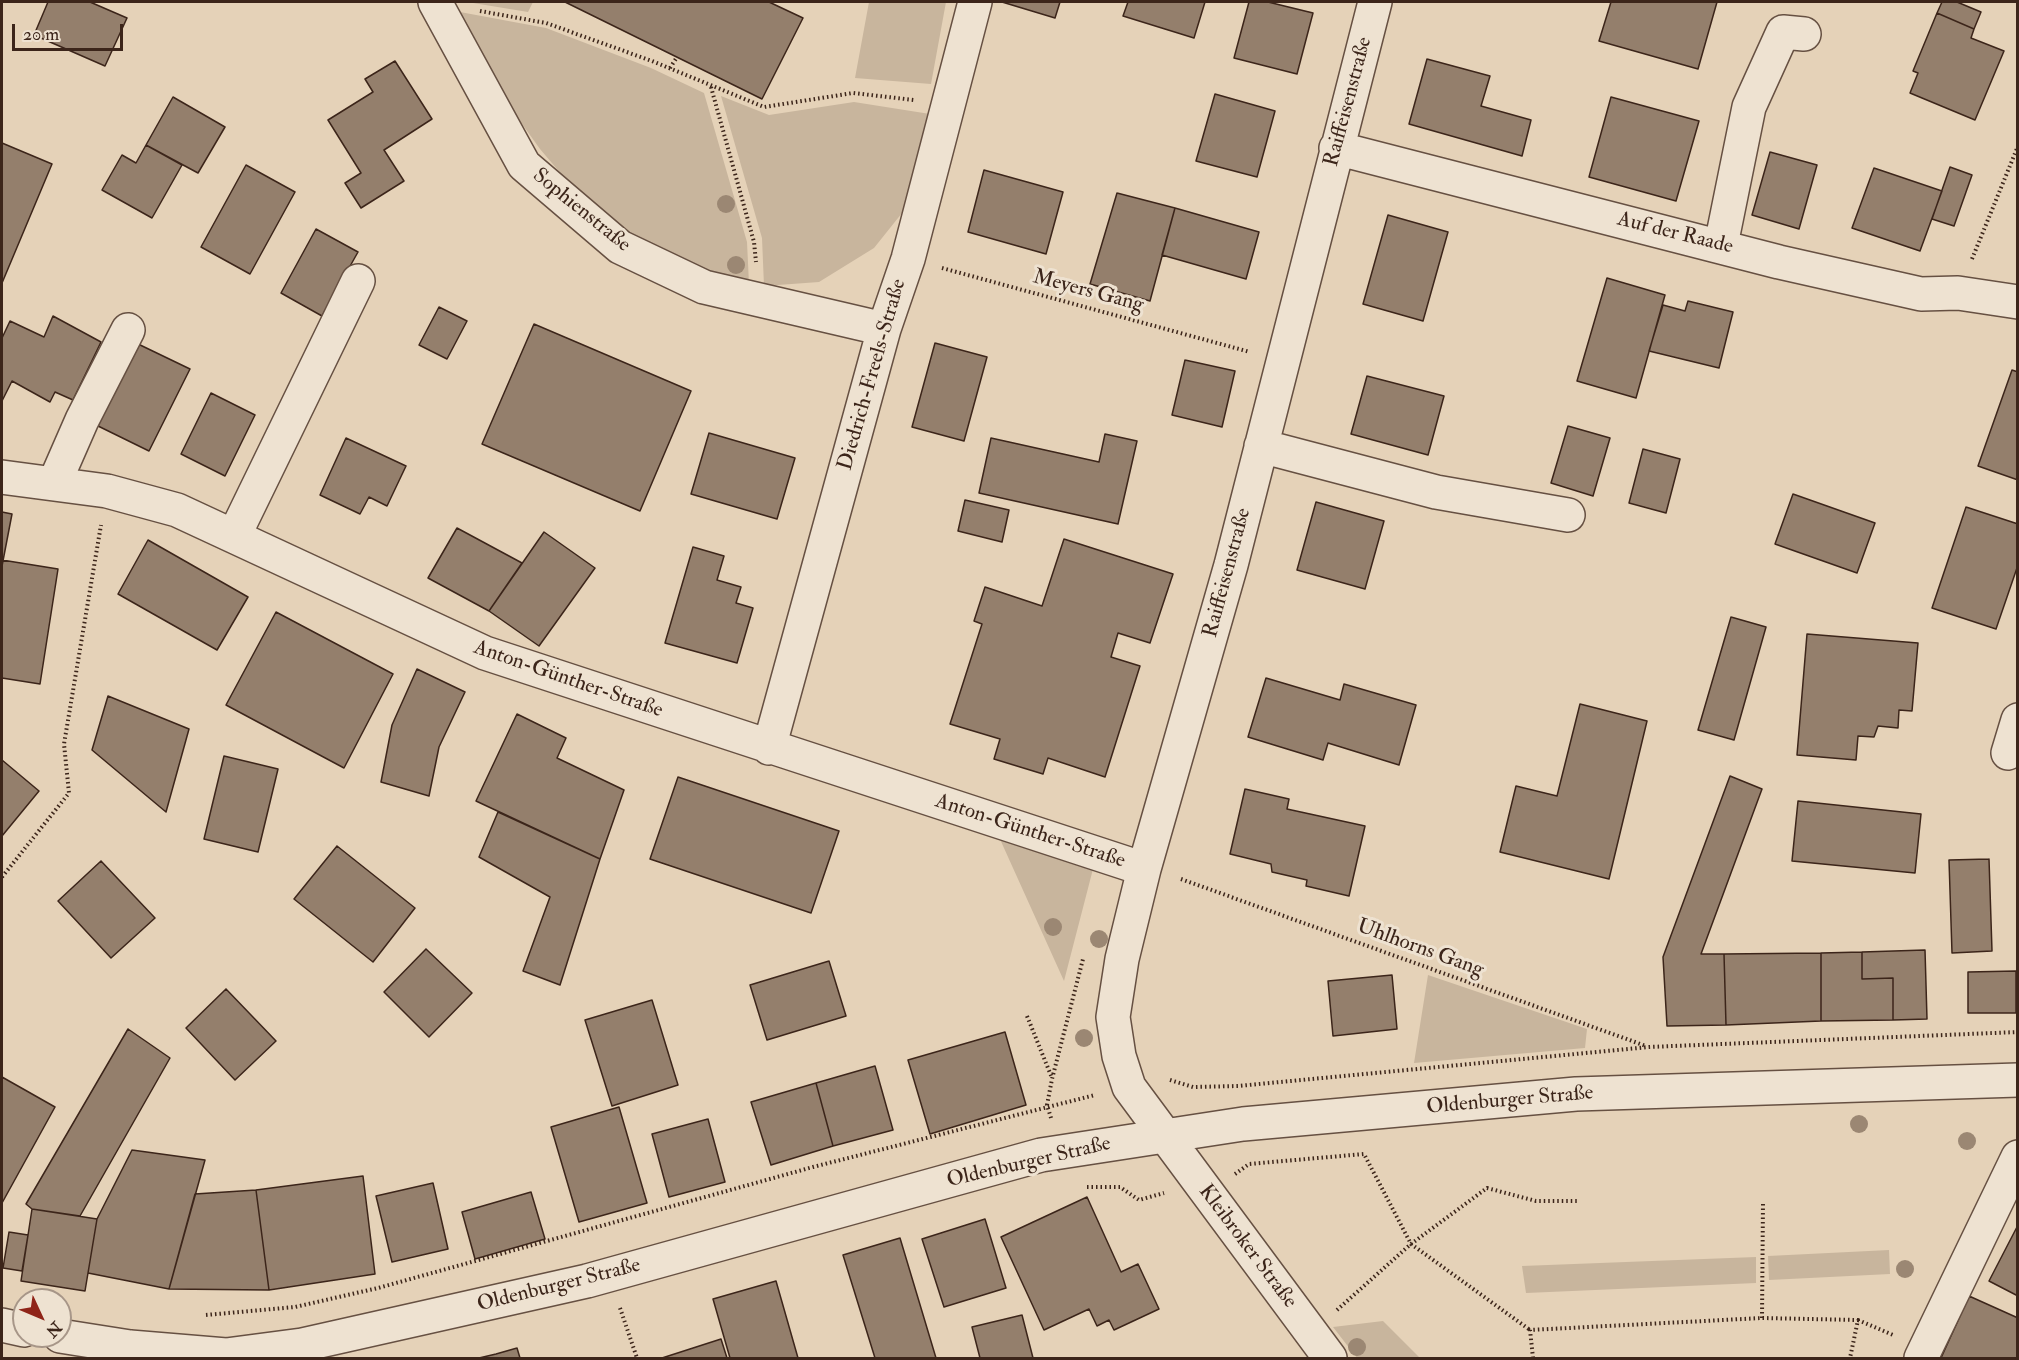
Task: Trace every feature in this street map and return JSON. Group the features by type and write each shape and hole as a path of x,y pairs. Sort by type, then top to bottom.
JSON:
{"street":[{"name":"Sophienstraße","path":"435,2 524,165 620,247 704,287 884,329"},
{"name":"Diedrich-Freels-Straße","path":"770,748 884,329 908,259 975,2"},
{"name":"Raiffeisenstraße","path":"1164,1135 1129,1087 1119,1056 1113,1017 1122,959 1144,869 1231,565 1375,2"},
{"path":"1722,245 1749,107 1783,32 1804,34"},
{"name":"Auf der Raade","path":"1336,148 1700,242 1722,245 1779,262 1921,294 1958,293 2018,302"},
{"path":"234,537 358,280"},
{"path":"54,484 82,420 128,330"},
{"path":"1261,446 1436,492 1568,514"},
{"name":"Anton-Günther-Straße","path":"2,477 107,491 177,510 485,653 1144,869"},
{"path":"2008,753 2018,720"},
{"name":"Oldenburger Straße","path":"72,1338 130,1347 226,1357 302,1345 533,1294 1041,1155 1243,1124 1576,1094 2018,1080"},
{"name":"Kleibroker Straße","path":"1164,1135 1330,1359"},
{"path":"1921,1359 2018,1157"}],"path":[{"path":"435,2 546,23 670,68 764,107 853,93 948,104"},
{"path":"670,68 677,57"},
{"path":"711,86 754,242 758,300"},
{"path":"1958,293 2018,146"},
{"name":"Meyers Gang","path":"908,259 1259,354"},
{"path":"2,877 69,793 64,744 107,491"},
{"name":"Uhlhorns Gang","path":"1181,879 1650,1047"},
{"path":"1027,1016 1052,1079 1047,1105"},
{"path":"1170,1080 1193,1087 1238,1086 1650,1047 2018,1032"},
{"path":"195,1316 295,1307 378,1288 813,1167 1047,1105 1129,1087"},
{"path":"1233,1175 1249,1164 1364,1154 1412,1244 1530,1330 1762,1318 1858,1320 1850,1359"},
{"path":"1081,1187 1112,1185 1120,1187 1138,1200"},
{"path":"1331,1314 1412,1244 1487,1188 1536,1201 1579,1201"},
{"path":"1762,1318 1763,1201"},
{"path":"618,1302 637,1359"},
{"path":"1530,1330 1533,1359"}],"shaded area":[{"path":"467,2 533,2 528,12"},
{"path":"869,2 946,2 931,84 855,78"},
{"path":"460,12 546,28 651,68 704,93 747,242 749,284 663,257 585,202 540,149 512,110"},
{"path":"721,96 769,115 854,102 930,114 906,208 874,248 819,282 764,286 762,238"},
{"path":"999,837 1093,869 1064,981"},
{"path":"1428,975 1587,1029 1585,1048 1414,1063"},
{"path":"1889,1250 1890,1274 1769,1280 1768,1256"},
{"path":"1756,1257 1756,1283 1526,1293 1522,1266"},
{"path":"1383,1321 1420,1358 1357,1358 1333,1327"}],"building":[{"path":"48,2 90,2 127,18 105,66 34,35"},
{"path":"565,2 769,2 803,18 762,99"},
{"path":"1002,2 1060,2 1055,18"},
{"path":"1128,2 1205,2 1194,38 1123,16"},
{"path":"1249,2 1268,2 1313,13 1297,74 1234,58"},
{"path":"1611,2 1717,2 1698,69 1599,41"},
{"path":"1942,2 1957,2 1981,12 1974,29 1937,13"},
{"path":"1937,13 1974,29 1971,38 2004,51 1975,120 1910,93 1918,73 1913,71"},
{"path":"1427,59 1490,76 1481,106 1531,120 1522,156 1409,124"},
{"path":"395,61 432,119 384,150 404,181 361,208 345,183 361,173 328,120 373,92 365,79"},
{"path":"1215,94 1275,111 1257,177 1196,161"},
{"path":"173,97 225,127 198,173 146,145"},
{"path":"1611,97 1699,121 1676,201 1589,177"},
{"path":"2,143 52,164 2,283"},
{"path":"146,145 182,165 152,218 102,190 122,155 136,163"},
{"path":"1770,152 1817,165 1799,229 1752,215"},
{"path":"246,165 295,192 250,274 201,247"},
{"path":"1950,167 1972,175 1954,226 1932,219"},
{"path":"1874,168 1942,191 1920,251 1852,228"},
{"path":"984,170 1063,192 1046,254 968,232"},
{"path":"1117,193 1175,208 1150,301 1090,284"},
{"path":"1175,208 1259,232 1246,279 1162,255"},
{"path":"1388,215 1448,232 1423,321 1363,304"},
{"path":"316,229 358,252 322,316 281,293"},
{"path":"1607,278 1665,295 1636,398 1577,381"},
{"path":"1688,301 1733,312 1719,368 1649,351 1663,305 1685,311"},
{"path":"439,307 467,321 447,359 419,345"},
{"path":"53,316 101,342 73,400 55,392 50,402 12,381 2,401 2,338 10,321 44,337"},
{"path":"534,324 691,391 640,511 482,444"},
{"path":"136,343 190,369 149,451 96,425"},
{"path":"935,343 987,357 964,441 912,427"},
{"path":"1185,360 1235,371 1222,427 1172,415"},
{"path":"2012,370 2018,372 2018,480 1978,466"},
{"path":"1367,376 1444,396 1428,455 1351,434"},
{"path":"211,393 255,415 225,476 181,454"},
{"path":"1568,426 1610,438 1593,496 1551,483"},
{"path":"709,433 795,458 777,519 691,494"},
{"path":"1105,434 1137,441 1118,524 979,493 991,438 1099,462"},
{"path":"346,438 406,466 387,506 369,497 360,514 320,495"},
{"path":"1643,449 1680,459 1666,513 1629,503"},
{"path":"1793,494 1875,523 1857,573 1775,544"},
{"path":"965,500 1009,510 1002,542 958,531"},
{"path":"1316,502 1384,521 1365,589 1297,570"},
{"path":"1966,507 2018,524 2018,565 1996,629 1932,608"},
{"path":"2,512 12,514 2,566"},
{"path":"457,528 522,563 489,611 428,578"},
{"path":"544,532 595,568 539,646 489,611"},
{"path":"1064,539 1173,574 1150,643 1118,633 1111,657 1140,666 1105,777 1048,758 1043,774 994,759 1000,739 950,724 982,624 974,621 985,587 1042,606"},
{"path":"148,540 248,597 217,650 118,594"},
{"path":"693,547 724,556 717,580 741,587 736,603 753,608 737,663 665,643"},
{"path":"2,560 58,569 40,684 2,678"},
{"path":"276,612 393,674 344,768 226,705"},
{"path":"1731,617 1766,627 1734,740 1698,730"},
{"path":"1807,634 1918,643 1912,711 1899,710 1898,728 1878,726 1874,737 1858,736 1856,760 1797,755"},
{"path":"417,669 465,692 439,747 429,796 381,782 392,725"},
{"path":"1266,678 1340,700 1344,684 1416,705 1399,765 1328,743 1323,760 1248,737"},
{"path":"108,696 189,729 166,812 92,750"},
{"path":"1580,704 1647,721 1609,879 1500,852 1516,786 1557,796"},
{"path":"517,714 566,738 557,758 624,790 600,859 476,801"},
{"path":"224,756 278,769 258,852 204,839"},
{"path":"2,760 39,791 2,836"},
{"path":"1730,776 1762,789 1701,954 1724,954 1726,1025 1667,1026 1663,957"},
{"path":"678,777 839,831 811,913 650,859"},
{"path":"1245,789 1289,799 1287,809 1365,826 1349,896 1306,886 1307,880 1272,872 1271,864 1230,854"},
{"path":"1798,801 1921,814 1915,873 1792,861"},
{"path":"498,812 600,859 560,985 523,971 550,897 479,857"},
{"path":"337,846 415,908 373,962 294,899"},
{"path":"1989,859 1992,951 1952,953 1949,860"},
{"path":"101,861 155,918 111,958 58,901"},
{"path":"426,949 472,993 429,1037 384,992"},
{"path":"1925,950 1927,1019 1893,1020 1893,978 1862,979 1862,952"},
{"path":"1862,952 1862,979 1893,978 1893,1020 1821,1021 1821,953"},
{"path":"1821,953 1821,1021 1726,1025 1724,954"},
{"path":"829,961 846,1016 767,1040 750,985"},
{"path":"2016,971 2016,1013 1968,1013 1968,972"},
{"path":"1392,975 1397,1029 1333,1036 1328,981"},
{"path":"226,989 276,1041 235,1080 186,1028"},
{"path":"652,1000 678,1085 612,1106 585,1020"},
{"path":"128,1029 170,1058 80,1216 32,1209 26,1204"},
{"path":"1005,1032 1026,1105 930,1134 908,1060"},
{"path":"875,1066 893,1130 833,1146 816,1083"},
{"path":"2,1077 55,1107 2,1203"},
{"path":"816,1083 833,1146 771,1165 751,1102"},
{"path":"619,1107 647,1203 579,1222 551,1127"},
{"path":"708,1119 725,1182 669,1197 652,1134"},
{"path":"132,1150 205,1160 169,1289 88,1273 97,1219"},
{"path":"363,1176 375,1274 269,1290 256,1190"},
{"path":"433,1183 448,1249 392,1262 376,1196"},
{"path":"256,1190 269,1290 169,1289 195,1194"},
{"path":"531,1192 545,1239 475,1259 462,1212"},
{"path":"1087,1197 1121,1272 1138,1264 1159,1309 1114,1330 1109,1320 1097,1326 1089,1309 1044,1330 1001,1237"},
{"path":"32,1209 97,1219 85,1291 21,1281"},
{"path":"985,1219 1006,1288 944,1307 922,1239"},
{"path":"2018,1225 2018,1296 1989,1281"},
{"path":"9,1232 28,1235 22,1271 3,1268"},
{"path":"900,1238 936,1358 875,1358 843,1255"},
{"path":"776,1281 798,1358 730,1358 713,1299"},
{"path":"1969,1296 2018,1318 2018,1358 1941,1358"},
{"path":"1022,1315 1033,1358 980,1358 972,1327"},
{"path":"721,1339 727,1358 662,1358"},
{"path":"517,1348 520,1358 479,1358 496,1354"}]}
